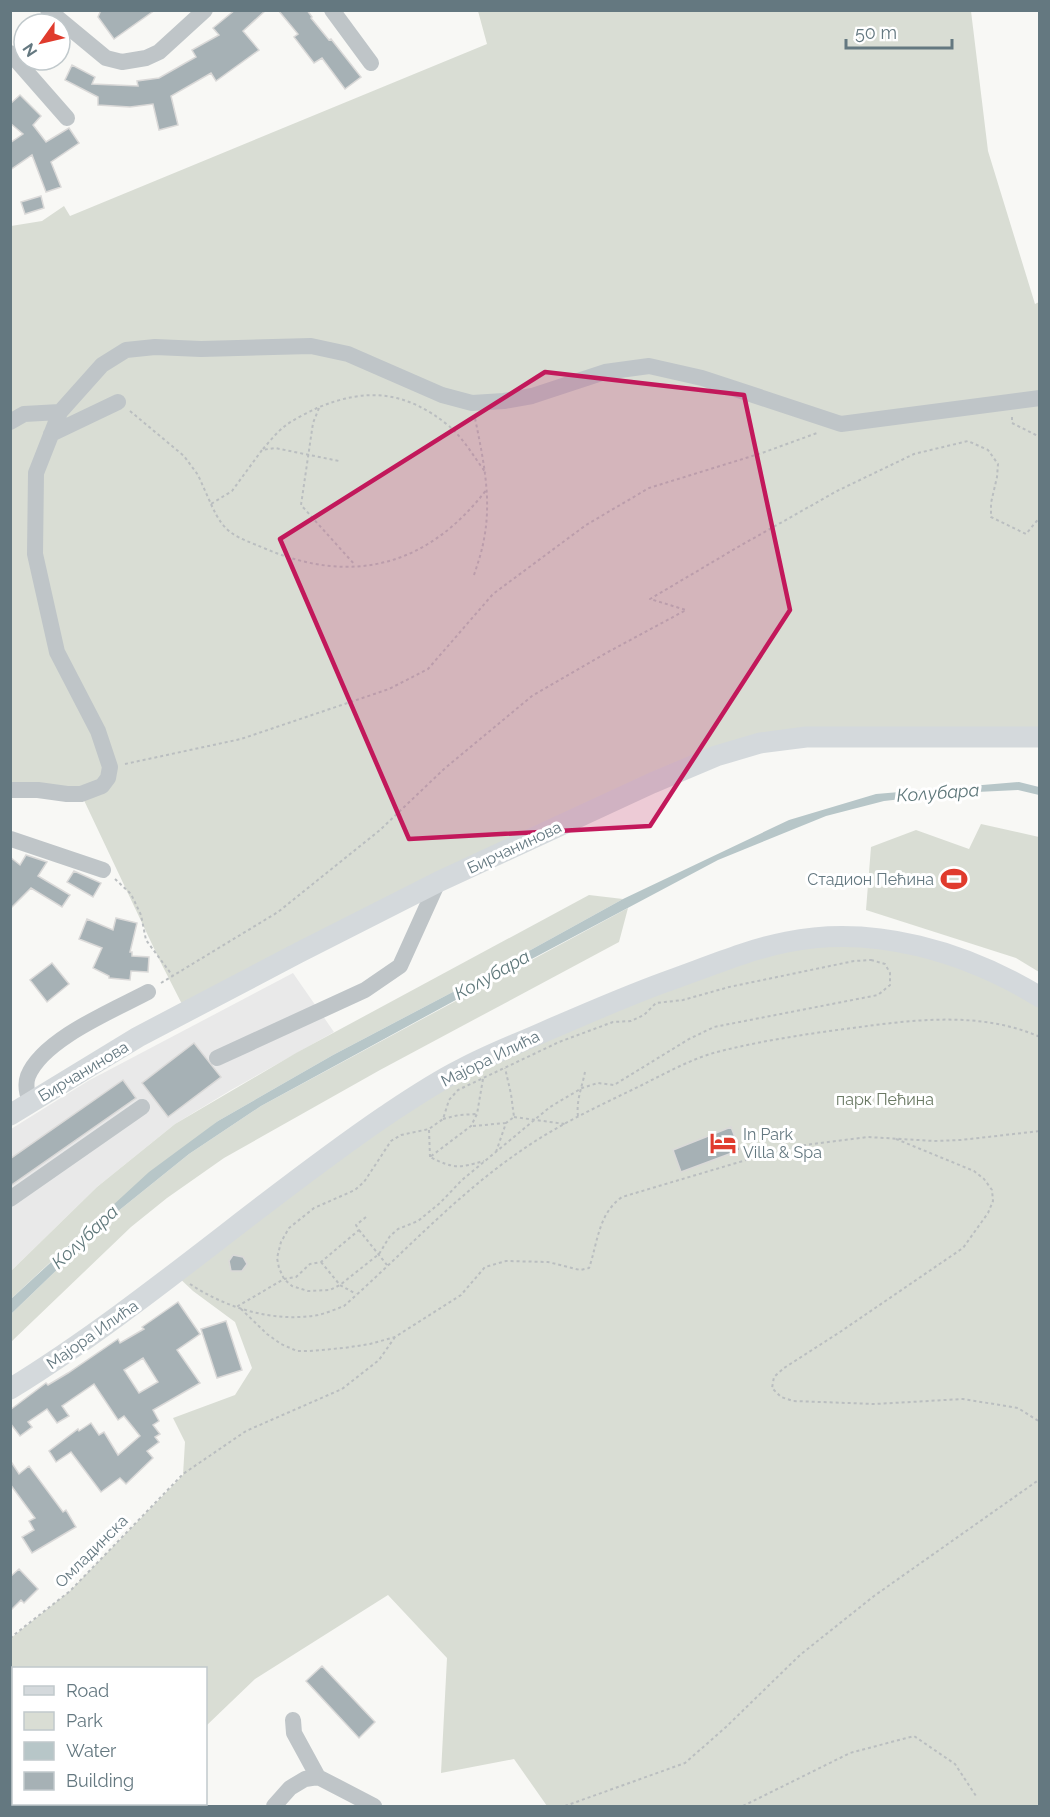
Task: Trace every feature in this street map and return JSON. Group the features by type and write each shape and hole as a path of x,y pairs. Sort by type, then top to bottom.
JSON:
{"main road":[{"name":"Бирчанинова","path":"10,1115 138,1037 438,882 652,783 716,756 760,743 806,737 1040,738"},
{"name":"Мајора Илића","path":"10,1389 59,1358 175,1274 386,1116 461,1069 626,996 765,947 815,937 855,937 898,942 952,955 1009,979 1040,997"}],"street":[{"path":"48,10 106,58 122,62 140,60 159,52 206,10"},
{"path":"332,10 371,63"},
{"path":"10,53 67,118"},
{"path":"10,790 81,794 102,786 108,778 110,767 98,731 57,652 35,554 36,474 60,412 102,365 126,350 155,347 201,349 312,346 348,354 442,395 472,403 532,396 605,372 649,366 702,378 841,424 1040,398"},
{"path":"51,434 118,402"},
{"path":"10,422 24,414 60,412"},
{"path":"11,839 103,870"},
{"path":"217,1058 365,990 400,966 438,882"},
{"name":"Бирчанинова","path":"30,1102 27,1092 28,1076 49,1049 69,1032 148,992"},
{"path":"10,1199 142,1107"},
{"path":"293,1720 294,1733 318,1777 355,1803 374,1806"},
{"path":"274,1806 290,1788 305,1779 318,1777"}],"path":[{"path":"211,504 232,491 262,450 284,426 319,408 352,396 381,394 409,402 430,413 450,427 486,473"},
{"path":"472,403 486,473 488,508 484,538 474,575"},
{"path":"1010,403 1012,423 1040,437"},
{"path":"319,408 313,423 301,505 356,566"},
{"path":"143,420 184,456 198,475 225,529 274,552 309,563 381,565 406,556 456,525 487,489"},
{"path":"110,767 241,739 389,689 428,669 493,594 586,525 640,493 649,488 762,453 841,424"},
{"path":"148,992 172,975 195,964 279,912 380,830 444,769 532,696 686,610 650,599 837,491 914,454 968,441 988,450 998,464 991,503 991,517 1026,534 1040,518"},
{"path":"262,450 275,448 339,461"},
{"path":"103,870 131,894 141,915 146,940 172,975"},
{"path":"443,1119 449,1100 458,1090 559,1042 613,1022 631,1021 638,1018 656,1003 683,1000 729,987 854,961 871,960 885,963 890,973 890,985 878,995 714,1027 689,1039 614,1085 598,1083 582,1088 550,1107 418,1221 398,1229 390,1236 379,1254 340,1285 330,1290 308,1291 292,1286 284,1279 278,1258 281,1242 289,1228 314,1208 355,1190 364,1182 391,1141 401,1135 429,1129 443,1119 477,1114"},
{"path":"175,1274 216,1299 262,1314 288,1317 319,1315 344,1306 468,1192 522,1150 578,1116 673,1070 715,1053 898,1022 950,1020 1005,1025 1040,1037"},
{"path":"506,1068 514,1117"},
{"path":"578,1116 576,1105 585,1072"},
{"path":"430,1157 471,1126 477,1114 483,1079"},
{"path":"471,1126 506,1123 514,1117 565,1124"},
{"path":"496,1152 506,1123"},
{"path":"429,1129 430,1157"},
{"path":"238,1306 281,1344 297,1351 309,1352 353,1347 395,1337 461,1295 485,1267 506,1261 548,1262 580,1270 589,1268 605,1217 612,1205 622,1197 805,1145 868,1137 934,1141 961,1140 1040,1131"},
{"path":"894,1138 974,1171 992,1190 993,1201 988,1213 963,1248 784,1368 774,1377 772,1388 781,1397 793,1401 875,1404 963,1399 1018,1408 1040,1422"},
{"path":"430,1157 443,1164 460,1167 487,1160"},
{"path":"366,1217 356,1226 388,1265"},
{"path":"238,1306 284,1279 296,1277 310,1264 321,1262 359,1230"},
{"path":"321,1262 340,1285 357,1294"},
{"name":"Омладинска","path":"10,1638 70,1591 183,1474 246,1431 342,1389 379,1360 395,1337"},
{"path":"565,1806 686,1763 800,1655 874,1596 1040,1479"},
{"path":"743,1806 850,1753 915,1736 955,1764 976,1796"}],"highlighted area":[{"path":"545,372 744,395 790,610 650,826 409,839 280,539"}],"shaded area":[{"path":"293,973 334,1032 175,1124 97,1187 11,1271 11,1129 88,1081"}],"green space":[{"path":"478,11 971,11 988,151 1035,304 1039,302 1039,737 806,737 716,756 186,1012 81,794 11,790 11,226 42,221 64,206 70,216 487,44"},
{"name":"Стадион Пећина","path":"981,824 1039,837 1039,972 1016,958 866,910 871,847 916,830 969,849"},
{"path":"589,895 623,899 333,1055 218,1121 73,1241 11,1299 11,1271 97,1187 175,1124 296,1053"},
{"path":"628,908 619,942 380,1070 224,1158 167,1198 131,1227 11,1342 11,1314 117,1212 189,1154 261,1106"},
{"name":"парк Пећина","path":"898,943 1039,1001 1039,1806 547,1806 514,1759 441,1773 447,1658 388,1595 255,1679 207,1725 207,1667 12,1667 12,1805 148,1805 11,1806 11,1638 70,1591 183,1475 185,1442 173,1418 235,1395 252,1368 235,1322 193,1291 175,1274 431,1087 764,945"}],"water":[{"name":"Колубара","path":"1019,782 1039,787 1039,795 1018,790 956,793 884,801 826,816 718,860 261,1106 189,1154 117,1212 11,1314 11,1299 149,1172 218,1121 333,1055 623,899 789,820 876,794"}],"building":[{"path":"101,10 155,10 114,39 98,17"},
{"path":"235,10 266,10 243,31 259,50 216,81 211,73 171,96 178,125 159,130 153,104 130,107 98,105 98,97 65,80 69,72 72,72 72,65 95,77 92,84 138,86 137,81 159,78 196,57 192,50 219,35 213,28"},
{"path":"278,10 307,10 311,18 361,77 345,89 322,58 314,63 294,37 298,34"},
{"path":"20,95 41,116 33,125 46,142 69,128 79,143 51,162 61,187 46,192 32,155 10,170 10,143 23,134 10,123 10,104"},
{"path":"41,196 44,208 25,214 21,202"},
{"path":"26,855 47,862 38,876 70,895 62,907 31,888 10,909 10,857 20,865"},
{"path":"74,871 101,883 93,897 67,882"},
{"path":"116,918 137,923 130,952 132,956 149,957 148,972 131,971 130,980 109,978 93,968 102,948 79,939 87,919 113,930"},
{"path":"52,963 69,984 47,1002 30,980"},
{"path":"194,1043 221,1077 168,1117 142,1083"},
{"path":"123,1080 136,1098 10,1186 10,1159"},
{"path":"731,1127 740,1150 681,1172 673,1150"},
{"path":"233,1255 243,1257 247,1264 242,1271 231,1271 229,1261"},
{"path":"178,1302 200,1334 177,1350 200,1383 153,1410 159,1421 153,1425 160,1434 155,1437 159,1442 147,1451 153,1458 126,1484 120,1478 101,1492 71,1452 56,1462 49,1451 78,1429 79,1431 91,1423 99,1435 104,1432 118,1455 140,1436 124,1416 118,1420 94,1384 62,1406 69,1416 57,1423 47,1409 28,1422 32,1427 20,1436 10,1423 10,1410 46,1383 48,1385 68,1373 118,1339 120,1343 144,1329 142,1327","holes":["143,1358 158,1382 139,1393 124,1370"]},
{"path":"226,1321 242,1370 217,1378 201,1329"},
{"path":"10,1460 19,1474 29,1466 63,1512 66,1510 76,1527 32,1553 22,1537 34,1530 29,1521 35,1518 10,1484"},
{"path":"19,1569 38,1589 24,1603 21,1600 10,1611 10,1577"},
{"path":"322,1666 375,1722 359,1738 306,1681"}],"place":[{"name":"Стадион Пећина","path":"954,879"},
{"name":"In Park Villa & Spa","path":"723,1143"}]}
